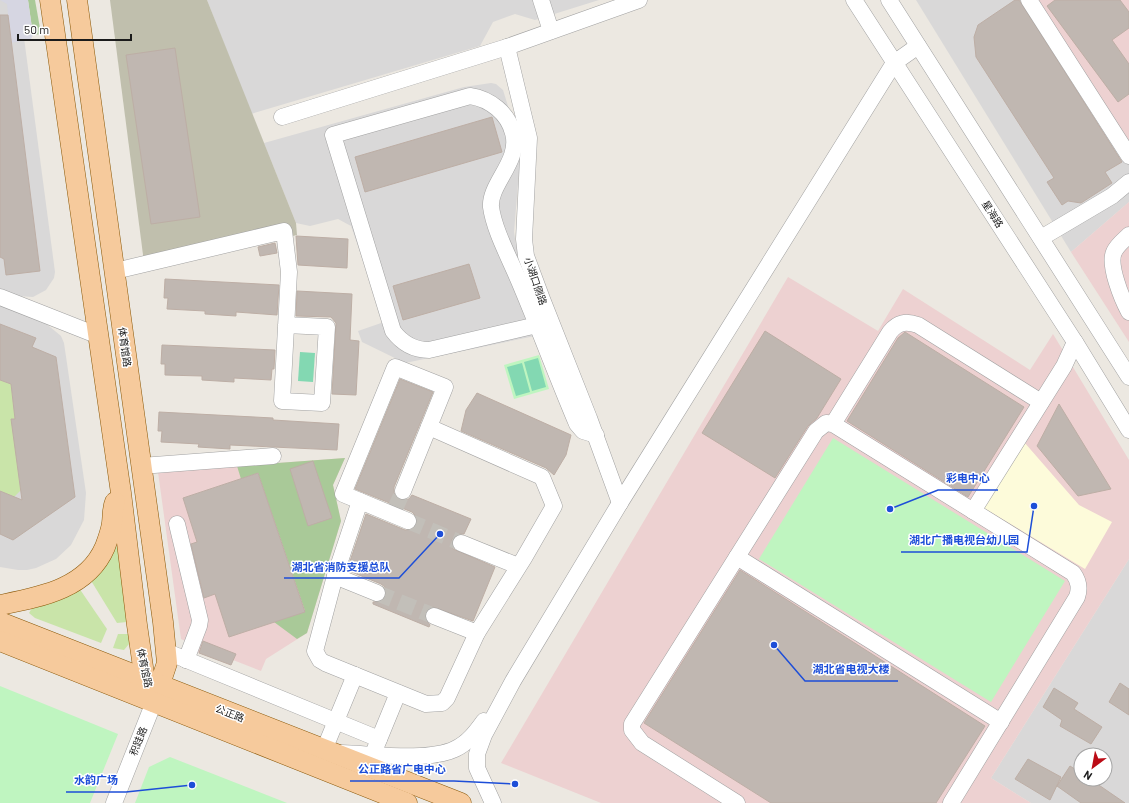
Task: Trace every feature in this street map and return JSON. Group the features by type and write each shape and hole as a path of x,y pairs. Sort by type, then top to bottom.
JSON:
{"main road":[{"name":"体育馆路","path":"50,0 120,489 136,625 153,690"},
{"name":"体育馆路","path":"78,0 141,466 177,656 167,663 153,690"},
{"path":"9,603 62,589 80,578 93,566 100,556 109,534 114,505 120,489"},
{"name":"公正路","path":"0,622 407,803"},
{"name":"公正路","path":"0,640 153,690 328,751 461,803"}],"street":[{"path":"541,0 551,31"},
{"path":"282,117 508,47 639,0"},
{"name":"星海路","path":"854,0 1076,342 1129,430"},
{"path":"889,0 1129,377"},
{"path":"1028,0 1129,156"},
{"path":"493,803 479,775 477,754 484,735 513,681 620,503 894,63 918,46"},
{"name":"小湖口侧路","path":"508,47 529,138 524,239 526,256 596,436 620,503"},
{"path":"537,325 429,350 416,349 398,338 393,331 333,135 470,96 484,99 498,109 509,123 513,133 514,146 507,168 491,200 491,208 577,424 583,431 596,436"},
{"path":"1041,238 1112,196 1129,182"},
{"path":"114,271 284,231 289,272 286,325 282,401 322,403 327,327 286,325"},
{"path":"1129,235 1118,246 1113,257 1115,275 1129,312"},
{"path":"0,297 98,336"},
{"path":"833,424 890,332 895,326 901,323 918,325 1041,402"},
{"path":"973,511 1064,366 1076,342"},
{"path":"402,491 445,387 395,367 343,494 394,513 408,521"},
{"path":"737,803 642,743 632,730 632,724 816,431 826,423 833,424 1073,573 1079,585 1077,597 951,803"},
{"path":"360,501 335,576 315,651 320,660 325,663 398,693 426,704 442,703 447,698 477,633 554,506 544,481 537,474 429,427"},
{"path":"141,466 273,456"},
{"path":"177,524 200,623 177,656 379,739"},
{"path":"461,543 518,566"},
{"path":"737,557 1001,722"},
{"path":"335,576 377,593"},
{"path":"0,594 9,603"},
{"path":"434,616 477,633"},
{"path":"355,675 336,721 328,751 422,756 447,752 455,749 467,742 513,681"},
{"name":"积跬路","path":"114,803 153,690"},
{"path":"373,754 398,693"}],"shaded area":[{"path":"0,0 19,0 55,272 54,278 46,290 33,297 17,296 0,289"},
{"path":"0,0 28,0 33,35 31,39 11,43 7,4"},
{"path":"110,0 207,0 296,223 297,235 145,270"},
{"path":"207,0 599,0 535,20 515,14 493,22 480,46 251,114"},
{"path":"916,0 1035,0 1129,141 1129,202 1071,252"},
{"path":"1035,0 1129,0 1129,141 1102,101"},
{"path":"491,83 496,84 503,90 521,148 514,232 516,245 580,413 535,336 405,363 362,342 358,331 384,322 351,226 338,219 310,226 296,223 264,143 464,87"},
{"path":"1129,202 1129,342 1071,252"},
{"path":"788,277 878,331 903,289 1030,370 1053,334 1129,460 1129,559 991,778 1031,803 601,803 501,763"},
{"path":"0,305 44,322 61,336 64,343 86,493 84,520 71,545 56,559 36,568 27,570 0,567"},
{"path":"1024,442 1079,505 1112,522 1085,569 984,508"},
{"path":"345,458 333,485 341,521 307,633 266,659 261,671 233,660 231,665 195,651 197,646 181,639 158,472"},
{"path":"1129,559 1129,803 1031,803 991,778"}],"green space":[{"path":"28,0 35,0 41,34 33,35"},
{"path":"300,352 315,353 313,382 298,381"},
{"path":"539,355 549,389 514,399 504,365"},
{"path":"538,358 546,387 532,391 524,362"},
{"path":"522,363 530,392 516,396 507,367"},
{"path":"0,380 11,384 15,419 12,419 21,490 14,497 0,491"},
{"path":"833,438 1065,581 991,702 759,559"},
{"path":"345,458 333,485 341,521 307,633 297,639 274,622 305,611 258,473 241,479 237,466"},
{"path":"115,545 118,548 127,622 117,623 90,579"},
{"path":"79,588 107,629 101,643 35,618 29,613 32,608"},
{"path":"118,634 129,634 129,644 124,650 113,648"},
{"path":"0,686 118,734 90,803 0,803"},
{"path":"170,757 287,803 135,803 149,767"}],"building":[{"path":"1015,0 1019,0 1122,162 1105,172 1112,183 1081,203 1068,201 1062,205 1047,182 1054,178 976,57 974,37 978,25"},
{"path":"1055,0 1120,0 1129,12 1129,28 1112,40 1129,64 1129,94 1118,102 1047,6"},
{"path":"0,15 8,15 40,271 6,275 4,259 0,257"},
{"path":"175,48 200,217 151,224 126,55"},
{"path":"492,117 502,152 365,192 355,157"},
{"path":"296,236 348,239 347,268 298,265"},
{"path":"275,243 277,253 260,256 258,247"},
{"path":"469,264 480,298 403,320 393,286"},
{"path":"165,279 279,285 277,315 236,312 236,316 205,314 205,311 167,309 168,298 164,298"},
{"path":"297,291 352,294 350,340 359,341 356,395 332,394 336,323 331,317 296,316"},
{"path":"0,324 36,338 32,347 56,357 75,497 13,540 0,534 0,491 22,500 11,419 15,419 11,384 0,380"},
{"path":"765,331 841,379 817,418 808,426 775,478 702,433"},
{"path":"905,332 1024,407 968,497 847,421 898,338"},
{"path":"162,345 275,350 274,369 272,369 271,380 234,378 234,382 202,380 202,376 165,375 165,364 161,364"},
{"path":"400,379 433,392 394,487 394,493 400,500 409,499 412,495 471,519 464,534 459,534 452,539 453,549 495,567 473,621 433,607 428,609 425,613 425,618 430,625 429,627 373,604 373,602 383,601 386,597 385,587 347,570 366,514 405,530 413,529 417,524 416,516 412,512 355,489"},
{"path":"477,393 571,435 566,455 554,475 546,468 461,431 466,410"},
{"path":"1059,404 1111,489 1078,496 1037,446"},
{"path":"159,412 273,418 273,420 339,424 337,450 230,445 230,449 198,447 199,444 161,442 162,431 158,431"},
{"path":"313,461 332,518 308,526 290,469"},
{"path":"258,473 305,612 229,637 215,594 204,598 191,544 197,542 183,498"},
{"path":"740,570 985,726 936,803 771,803 644,723"},
{"path":"203,641 236,654 231,665 199,653"},
{"path":"1120,683 1129,689 1129,715 1109,702"},
{"path":"1054,688 1078,703 1074,709 1102,727 1091,744 1060,726 1062,720 1043,707"},
{"path":"1028,759 1061,777 1050,800 1015,779"},
{"path":"1070,766 1073,768 1073,787 1102,787 1125,803 1081,803 1057,786"}],"tunnel":[{"path":"394,511 403,491"},
{"path":"408,521 461,543"},
{"path":"377,593 434,616"}],"place":[{"name":"湖北广播电视台幼儿园","path":"1034,506"},
{"name":"彩电中心","path":"890,509"},
{"name":"湖北省消防支援总队","path":"440,534"},
{"name":"湖北省电视大楼","path":"774,645"},
{"name":"公正路省广电中心","path":"515,784"},
{"name":"水韵广场","path":"192,785"}]}
